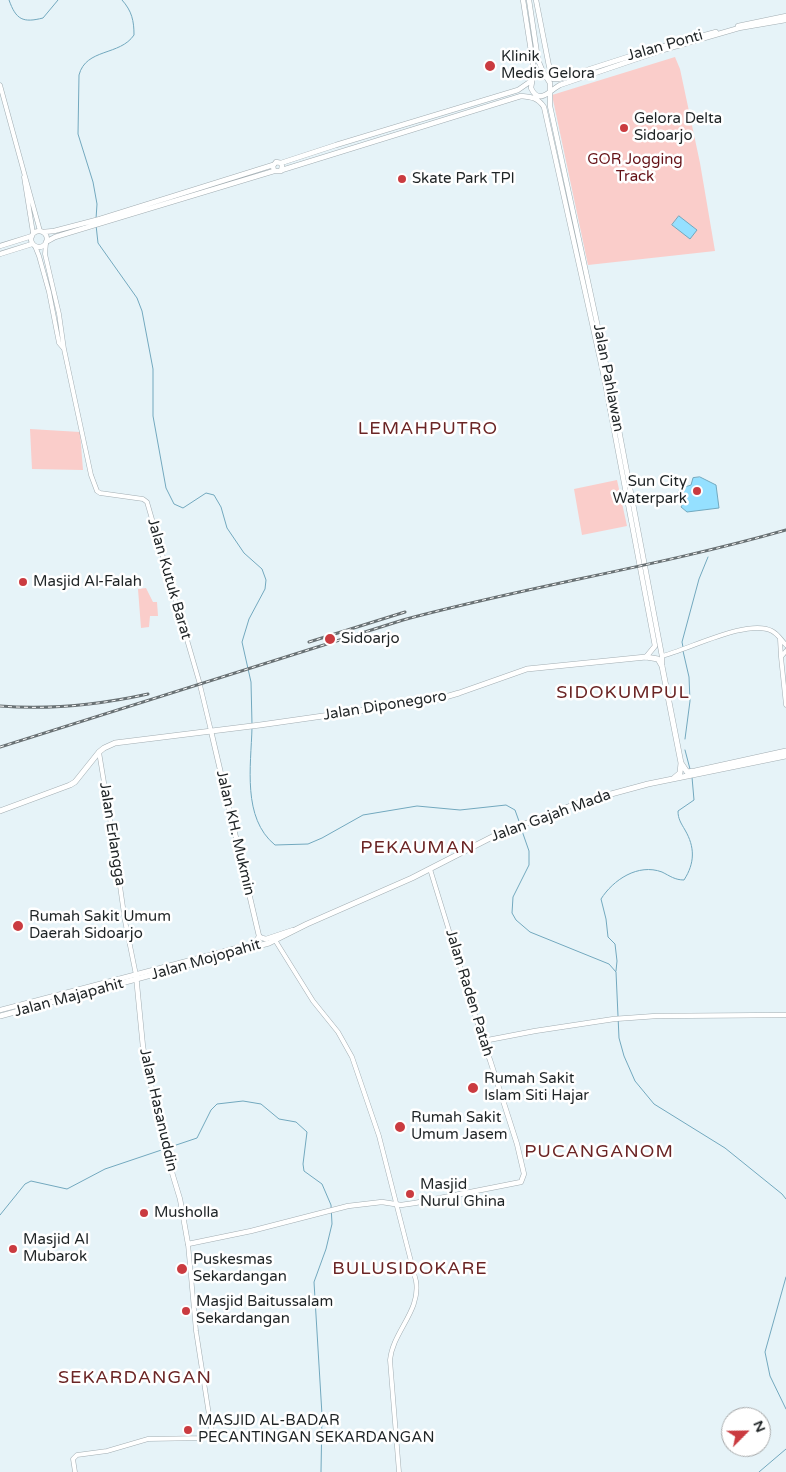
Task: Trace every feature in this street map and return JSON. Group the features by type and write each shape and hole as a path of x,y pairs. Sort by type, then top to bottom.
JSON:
{"highway":[{"name":"Jalan Diponegoro","path":"98,752 108,745 115,743 246,727 435,700 527,669 646,657"},
{"path":"646,657 658,659 662,666 682,766 680,773 672,780"},
{"path":"692,774 786,751"},
{"path":"0,811 75,782 98,752"},
{"path":"682,766 687,772 692,774 786,756"},
{"name":"Jalan Gajah Mada","path":"275,940 526,823 590,799 692,774"},
{"name":"Jalan Mojopahit","path":"137,978 253,948 275,940"},
{"name":"Jalan Majapahit","path":"0,1016 137,978"}],"main road":[{"path":"523,0 534,65 531,88 533,95"},
{"name":"Jalan Pahlawan","path":"529,0 534,44 538,60 550,83 550,106 606,377"},
{"path":"536,0 548,66 551,72 562,78"},
{"name":"Jalan Ponti","path":"545,76 554,79 562,78 753,22 786,16"},
{"name":"Jalan Ponti","path":"550,92 560,85 647,53 739,28 786,20"},
{"path":"0,246 41,231 54,231 100,221 278,162 281,163 518,90 532,80"},
{"path":"134,210 274,171 279,172 521,96 541,96 550,92"},
{"name":"Jalan Pahlawan","path":"533,95 544,107 608,384 662,656 662,666"},
{"path":"442,113 445,120"},
{"path":"336,145 338,152"},
{"path":"281,163 282,170"},
{"path":"273,165 274,171"},
{"path":"0,254 33,245 42,247 56,237 89,224"},
{"path":"41,231 46,236 46,243"},
{"path":"32,235 33,245"},
{"name":"Jalan Pahlawan","path":"608,384 655,643 662,656"},
{"path":"646,657 654,649 655,643"},
{"name":"Jalan KH. Mukmin","path":"211,731 259,936"},
{"name":"Jalan Gajah Mada","path":"259,936 266,939 298,928"},
{"name":"Jalan Mojopahit","path":"137,978 252,944 259,936"},
{"name":"Jalan Majapahit","path":"0,1010 137,978"},
{"name":"Jalan Hasanuddin","path":"137,978 143,1047 164,1146 180,1199 188,1244"},
{"path":"483,1041 544,1029 624,1018 786,1015"},
{"name":"Jalan Raden Patah","path":"396,1204 415,1203 518,1184 523,1180 524,1174 493,1067 483,1041"},
{"path":"188,1244 250,1231 332,1208 382,1202 396,1204"}],"street":[{"path":"0,85 41,231"},
{"path":"24,175 32,235"},
{"name":"Jalan Kutuk Barat","path":"46,243 45,254 91,475 98,491 103,494 143,499 147,502 199,681 211,731"},
{"name":"Jalan Kutuk Barat","path":"33,245 39,256 49,292 59,342 64,349"},
{"path":"662,656 720,635 753,628 770,630 786,645"},
{"path":"780,638 786,705"},
{"path":"781,657 786,651"},
{"name":"Jalan Erlangga","path":"98,752 111,819 125,922 137,978"},
{"name":"Jalan Raden Patah","path":"430,869 483,1041"},
{"path":"275,940 313,1001 338,1032 352,1057 379,1136 417,1290 413,1308 393,1345 390,1360 399,1472"},
{"path":"75,1472 73,1459 77,1455 107,1451 148,1439 203,1438 212,1434 195,1322 188,1244"}],"green space":[{"name":"GOR Jogging Track","path":"675,57 680,69 700,163 715,251 588,265 552,95"},
{"path":"30,429 80,432 83,470 32,469"},
{"path":"617,480 627,526 582,535 574,489"},
{"path":"146,588 153,602 157,602 158,616 150,616 149,627 141,628 138,589"}],"water":[{"path":"679,216 697,230 690,239 672,225"},
{"name":"Sun City Waterpark","path":"700,477 716,485 719,508 687,512 677,501 678,493 682,485 685,487 691,485 693,478"}],"waterway":[{"path":"9,0 14,12 25,20 43,18 58,0"},
{"path":"96,219 97,204 93,182 78,134 79,75 83,66 89,60 128,42 134,35 132,16 122,0"},
{"path":"96,225 98,243 137,298 142,311 153,369 153,416 166,488 174,504 183,508 206,493 214,495 221,507 227,528 244,553 262,569 266,580 265,589 249,619 242,642 251,682 252,724"},
{"path":"683,647 682,642 699,579 708,557"},
{"path":"683,651 689,677 690,701 685,739"},
{"path":"252,728 250,775 253,806 257,821 264,834 275,845 308,844 363,815 417,806 460,810 506,805 515,810 520,824"},
{"path":"685,750 690,769"},
{"path":"616,971 615,944 608,937 601,899 619,880 635,872 653,870 662,872 675,879 684,880 692,861 692,849 679,819 678,811 694,800 692,777"},
{"path":"521,828 529,851 529,865 513,897 512,913 516,920 530,932 609,964 616,972 619,1038 624,1056 635,1081 654,1104 725,1148 786,1199"},
{"path":"0,1215 25,1184 31,1181 67,1189 105,1169 197,1138 211,1110 217,1104 243,1101 261,1104 279,1119 296,1122 307,1132 303,1164 304,1171 322,1184 331,1205 332,1224 326,1249 314,1282 322,1415 321,1472"},
{"path":"786,1277 765,1352 770,1376 786,1409"},
{"path":"759,1472 786,1449"}],"railway":[{"path":"0,747 403,620 739,543 786,530"},
{"path":"309,642 405,612"},
{"path":"0,706 74,706 148,694"}],"place":[{"name":"Klinik Medis Gelora","path":"490,66"},
{"name":"Gelora Delta Sidoarjo","path":"624,128"},
{"name":"Skate Park TPI","path":"402,179"},
{"name":"Sun City Waterpark","path":"697,491"},
{"name":"Masjid Al-Falah","path":"23,582"},
{"name":"Sidoarjo","path":"330,639"},
{"name":"Rumah Sakit Umum Daerah Sidoarjo","path":"18,926"},
{"name":"Rumah Sakit Islam Siti Hajar","path":"473,1088"},
{"name":"Rumah Sakit Umum Jasem","path":"400,1127"},
{"name":"Masjid Nurul Ghina","path":"410,1194"},
{"name":"Musholla","path":"144,1213"},
{"name":"Masjid Al Mubarok","path":"13,1249"},
{"name":"Puskesmas Sekardangan","path":"182,1269"},
{"name":"Masjid Baitussalam Sekardangan","path":"186,1311"},
{"name":"MASJID AL-BADAR PECANTINGAN SEKARDANGAN","path":"188,1430"}],"district":[{"name":"LEMAHPUTRO","path":"428,429"},
{"name":"SIDOKUMPUL","path":"623,693"},
{"name":"PEKAUMAN","path":"418,848"},
{"name":"PUCANGANOM","path":"599,1152"},
{"name":"BULUSIDOKARE","path":"410,1269"},
{"name":"SEKARDANGAN","path":"135,1378"}]}
